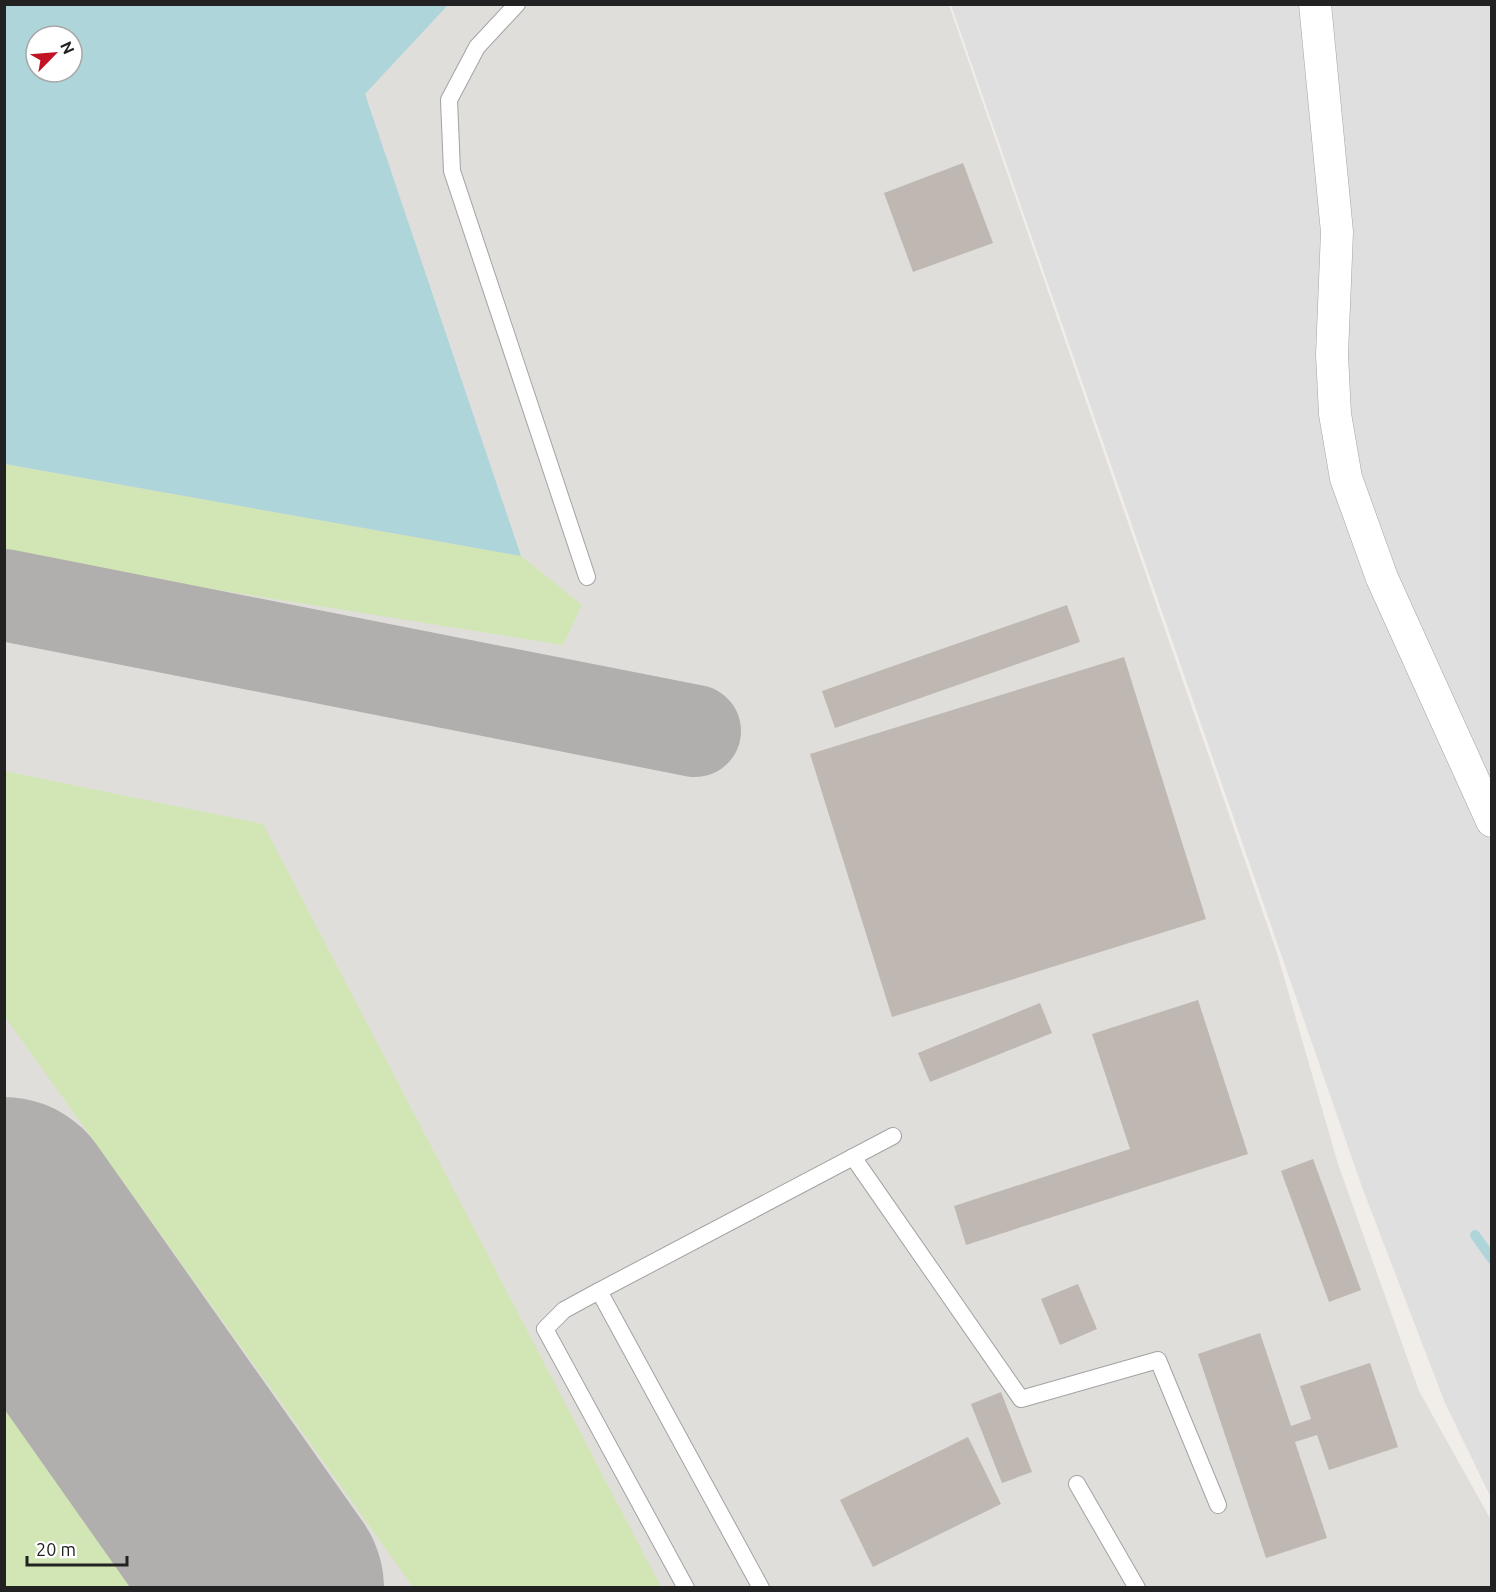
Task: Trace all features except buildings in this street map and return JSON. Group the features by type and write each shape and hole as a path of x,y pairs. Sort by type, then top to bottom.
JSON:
{"street":[{"path":"1315,4 1338,232 1332,355 1335,414 1346,478 1382,578 1491,821"}],"lane":[{"path":"517,4 477,47 449,100 452,171 587,577"},
{"path":"686,1587 545,1329 564,1310 893,1136"},
{"path":"853,1157 1021,1399 1158,1360 1218,1505"},
{"path":"599,1291 761,1587"},
{"path":"1077,1484 1137,1587"}],"shaded area":[{"path":"5,5 949,5 1277,953 1338,1164 1419,1391 1491,1520 1491,1587 5,1588"},
{"path":"951,5 1491,5 1491,1498 1445,1403 1362,1187"}],"green space":[{"path":"4,464 521,556 582,605 563,645 5,556"},
{"path":"4,771 263,824 661,1587 413,1587 5,1017"},
{"path":"5,1403 135,1587 5,1587"}],"water":[{"path":"4,5 448,5 365,94 521,556 5,464"}],"waterway":[{"path":"1475,1235 1492,1259"}],"taxiway":[{"path":"4,595 695,731"}],"runway":[{"path":"4,1211 270,1588"}]}
